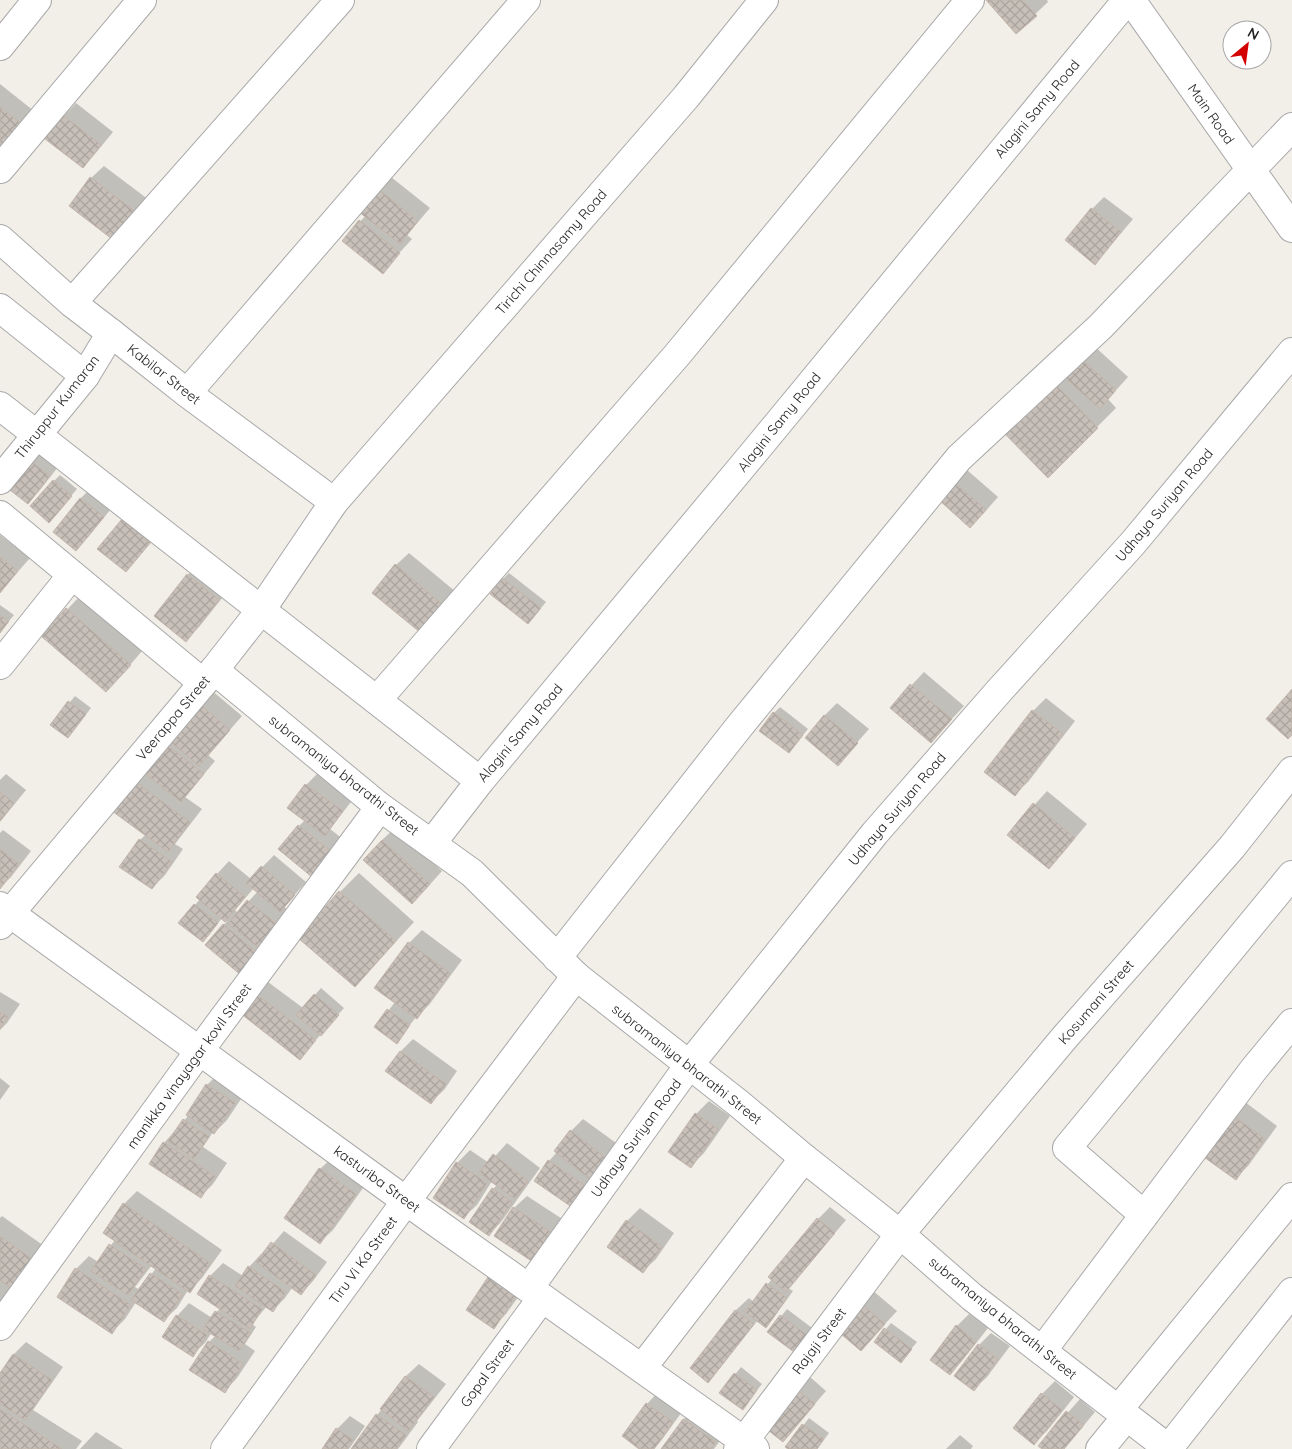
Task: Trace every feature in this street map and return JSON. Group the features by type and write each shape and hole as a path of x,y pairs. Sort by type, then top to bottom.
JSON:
{"street":[{"path":"0,46 37,0"},
{"path":"0,169 142,0"},
{"path":"72,304 340,0"},
{"path":"187,393 526,0"},
{"name":"Tirichi Chinnasamy Road","path":"334,502 686,97 764,0"},
{"path":"377,700 677,355 970,0"},
{"name":"Main Road","path":"1129,0 1292,228"},
{"name":"Alagini Samy Road","path":"432,844 480,781 1129,0"},
{"name":"Tiru Vi Ka Street","path":"225,1449 406,1200 566,967 738,728 959,458 1101,326 1292,127"},
{"name":"Kabilar Street","path":"0,239 72,304 187,393 334,502"},
{"path":"0,308 85,376"},
{"name":"Thiruppur Kumaran","path":"0,480 85,376 111,333"},
{"name":"Udhaya Suriyan Road","path":"535,1293 688,1065 875,833 1132,543 1292,352"},
{"path":"0,406 480,781"},
{"name":"Veerappa Street","path":"3,915 209,676 261,610 334,502"},
{"name":"subramaniya bharathi Street","path":"0,514 72,574 380,807 472,873 566,967 900,1234 972,1297 1168,1449"},
{"path":"0,665 72,574"},
{"name":"Kosumani Street","path":"900,1234 1065,1037 1232,847 1292,771"},
{"name":"manikka vinayagar kovil Street","path":"0,1326 200,1050 380,807"},
{"path":"1144,1215 1067,1148 1292,875"},
{"name":"kasturiba Street","path":"3,915 200,1050 535,1293 642,1368 746,1446"},
{"path":"1042,1351 1254,1069 1292,1024"},
{"path":"642,1368 804,1158"},
{"path":"1100,1449 1122,1413 1292,1197"},
{"name":"Rajaji Street","path":"746,1446 900,1234"},
{"path":"1168,1449 1292,1292"},
{"name":"Gopal Street","path":"431,1449 535,1293"}],"building":[{"path":"986,0 1023,0 1037,16 1016,34"},
{"path":"0,107 27,128 0,158"},
{"path":"63,115 101,145 83,168 45,139"},
{"path":"90,177 137,213 116,242 69,206"},
{"path":"378,189 418,221 400,244 359,212"},
{"path":"1091,208 1121,232 1095,265 1065,240"},
{"path":"359,220 400,253 383,274 342,241"},
{"path":"1079,357 1116,390 1100,409 1062,375"},
{"path":"1053,382 1098,428 1048,478 1003,432"},
{"path":"28,459 50,476 28,504 6,487"},
{"path":"53,480 72,496 49,523 30,506"},
{"path":"954,482 986,510 970,528 938,499"},
{"path":"80,498 104,517 76,551 53,532"},
{"path":"122,519 150,543 126,572 97,549"},
{"path":"0,557 18,571 0,593"},
{"path":"395,564 444,606 421,633 372,593"},
{"path":"187,574 219,600 186,642 154,616"},
{"path":"502,578 541,608 528,624 490,594"},
{"path":"66,608 131,665 106,692 41,636"},
{"path":"0,615 9,621 0,633"},
{"path":"910,684 952,719 931,743 890,708"},
{"path":"1292,689 1292,735 1288,739 1266,719"},
{"path":"68,701 86,714 68,738 50,725"},
{"path":"196,701 230,730 199,766 165,737"},
{"path":"1032,710 1063,734 1015,796 984,772"},
{"path":"773,712 803,735 789,753 759,731"},
{"path":"824,715 858,743 838,766 805,738"},
{"path":"166,744 204,774 181,802 143,772"},
{"path":"134,781 190,822 168,852 112,811"},
{"path":"305,784 343,811 325,836 287,808"},
{"path":"0,792 14,803 0,821"},
{"path":"1033,803 1075,838 1049,869 1007,835"},
{"path":"298,825 332,852 312,877 278,849"},
{"path":"139,839 172,862 152,889 119,867"},
{"path":"382,840 430,884 412,904 363,860"},
{"path":"0,849 19,864 0,889"},
{"path":"261,866 295,895 280,912 246,883"},
{"path":"216,873 245,897 225,922 196,897"},
{"path":"339,891 396,941 355,987 298,938"},
{"path":"247,900 278,925 259,948 228,924"},
{"path":"194,904 218,923 203,942 178,923"},
{"path":"223,924 260,955 242,976 205,945"},
{"path":"408,942 450,973 417,1019 374,988"},
{"path":"255,993 316,1040 300,1060 240,1013"},
{"path":"314,994 339,1015 321,1036 296,1015"},
{"path":"387,1009 410,1025 397,1044 374,1027"},
{"path":"0,1012 8,1017 0,1029"},
{"path":"400,1051 446,1084 431,1104 385,1071"},
{"path":"206,1084 235,1103 214,1134 186,1115"},
{"path":"695,1113 718,1129 691,1168 668,1152"},
{"path":"1231,1114 1265,1139 1236,1180 1201,1155"},
{"path":"183,1119 209,1137 194,1159 168,1141"},
{"path":"570,1130 611,1162 595,1183 554,1151"},
{"path":"163,1142 215,1176 201,1198 149,1164"},
{"path":"493,1154 528,1181 515,1199 479,1173"},
{"path":"548,1160 590,1189 576,1210 534,1181"},
{"path":"456,1162 487,1183 464,1219 433,1198"},
{"path":"319,1168 356,1194 320,1244 284,1218"},
{"path":"492,1188 512,1202 489,1236 469,1222"},
{"path":"123,1203 210,1263 190,1293 103,1233"},
{"path":"513,1207 558,1237 539,1266 494,1236"},
{"path":"817,1218 835,1233 786,1292 768,1277"},
{"path":"626,1220 662,1247 643,1273 607,1247"},
{"path":"0,1236 32,1259 11,1288 0,1280"},
{"path":"271,1242 316,1275 301,1295 256,1262"},
{"path":"109,1244 146,1269 128,1295 91,1271"},
{"path":"248,1266 286,1292 273,1312 235,1286"},
{"path":"75,1268 131,1305 112,1334 57,1297"},
{"path":"150,1273 183,1294 164,1322 131,1300"},
{"path":"209,1275 262,1309 250,1329 197,1294"},
{"path":"488,1277 516,1296 494,1329 466,1310"},
{"path":"766,1283 787,1298 766,1328 745,1312"},
{"path":"858,1301 885,1324 861,1351 835,1329"},
{"path":"735,1310 754,1324 708,1383 690,1368"},
{"path":"215,1311 251,1333 239,1351 203,1329"},
{"path":"176,1315 207,1335 193,1357 162,1337"},
{"path":"780,1315 811,1338 798,1355 767,1332"},
{"path":"956,1325 976,1342 950,1375 930,1360"},
{"path":"884,1328 912,1349 901,1363 874,1342"},
{"path":"208,1341 243,1364 225,1393 189,1370"},
{"path":"978,1344 998,1359 974,1391 954,1376"},
{"path":"13,1354 52,1380 25,1420 0,1404 0,1373"},
{"path":"734,1373 757,1390 743,1410 719,1393"},
{"path":"405,1376 434,1397 408,1431 380,1409"},
{"path":"796,1389 815,1404 783,1442 764,1427"},
{"path":"1041,1393 1062,1410 1034,1445 1013,1428"},
{"path":"646,1403 673,1422 654,1449 639,1449 622,1436"},
{"path":"0,1409 62,1449 0,1449"},
{"path":"1066,1411 1084,1425 1064,1449 1042,1449 1038,1446"},
{"path":"376,1414 406,1435 396,1449 351,1449"},
{"path":"683,1419 716,1442 711,1449 661,1449"},
{"path":"802,1424 824,1439 817,1449 788,1449 785,1447"},
{"path":"336,1428 353,1440 347,1449 322,1449"}]}
